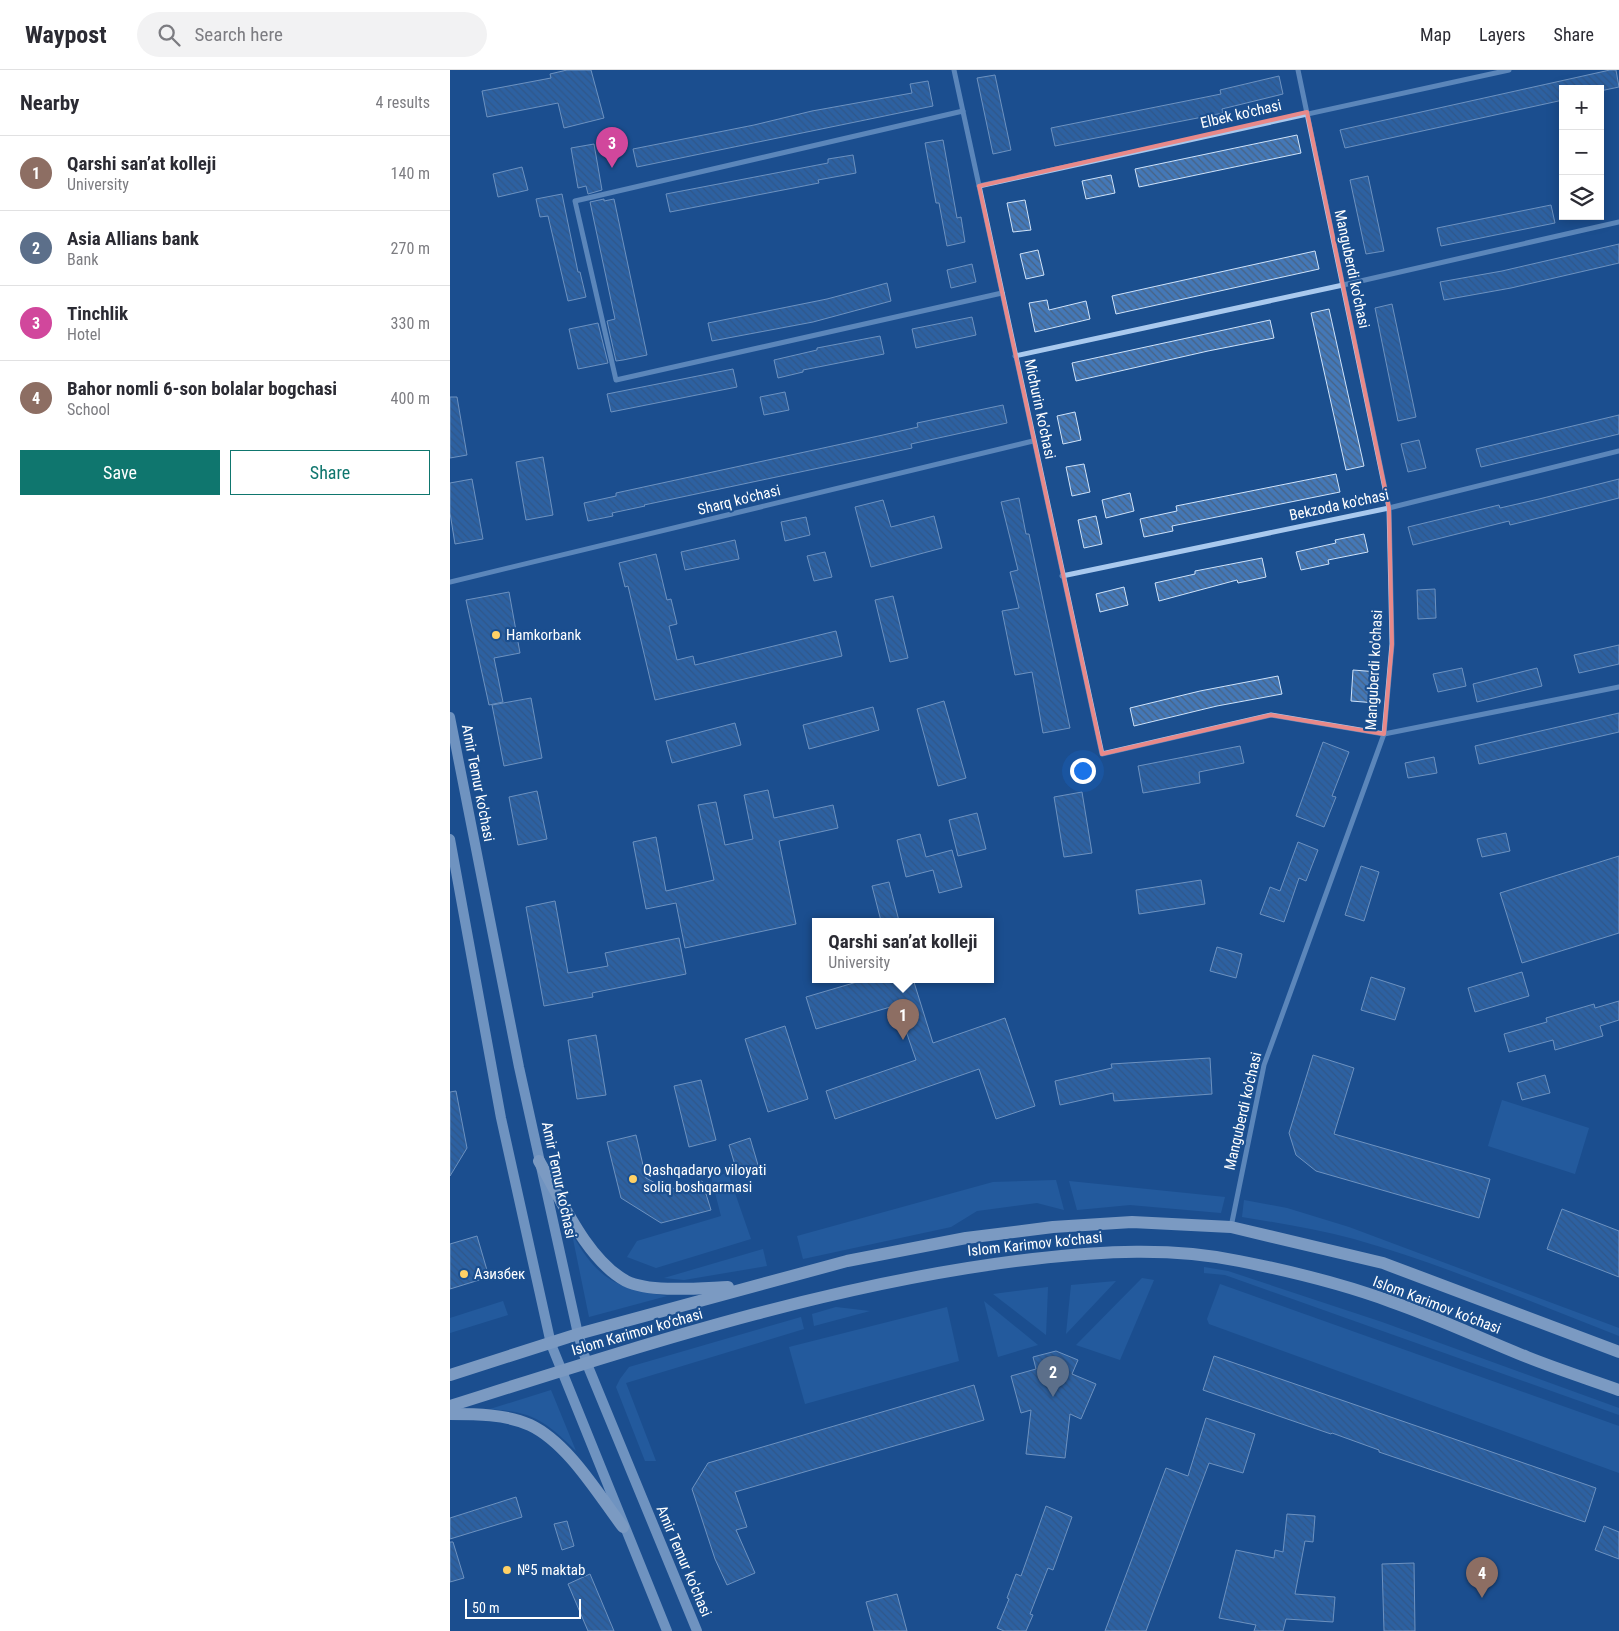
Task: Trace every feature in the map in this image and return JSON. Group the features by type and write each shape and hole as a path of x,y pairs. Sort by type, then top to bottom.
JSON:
{"main road":[{"name":"Amir Temur ko'chasi","path":"450,717 539,1161 578,1334 587,1364 697,1631"},
{"path":"450,839 501,1118 551,1344 623,1527 667,1631"},
{"path":"539,1161 589,1248 610,1269 627,1282 666,1289 751,1286"},
{"name":"Islom Karimov ko‘chasi","path":"450,1375 578,1334 848,1261 948,1242 1053,1227 1132,1222 1231,1227 1383,1263 1619,1352"},
{"name":"Islom Karimov ko‘chasi","path":"450,1406 561,1371 801,1302 942,1271 1037,1259 1122,1252 1238,1260 1324,1282 1391,1301 1531,1359 1619,1390"},
{"path":"450,1414 503,1418 530,1425 555,1442 571,1459 623,1527"}],"street":[{"name":"Michurin ko'chasi","path":"954,70 1102,754 1271,715 1384,734"},
{"name":"Manguberdi ko'chasi","path":"1231,1227 1264,1065 1384,734 1392,644 1389,508 1298,70"},
{"name":"Elbek ko'chasi","path":"979,186 1307,112 1508,70"},
{"path":"963,112 575,201 616,380 1002,293"},
{"path":"1015,356 1343,285 1619,222"},
{"name":"Sharq ko'chasi","path":"450,582 1034,441"},
{"name":"Bekzoda ko'chasi","path":"1062,576 1389,508 1619,451"},
{"path":"1384,734 1619,687"}],"highlighted area":[{"path":"1307,112 1389,508 1392,644 1384,734 1271,715 1102,754 979,186"}],"shaded area":[{"path":"1502,1100 1589,1128 1575,1174 1488,1146"},
{"path":"728,1173 751,1239 656,1268 627,1257 637,1241 721,1216 711,1177"},
{"path":"1056,1180 1064,1210 1037,1203 977,1211 951,1227 803,1259 797,1236 993,1182"},
{"path":"1069,1181 1225,1197 1221,1213 1130,1205 1077,1210"},
{"path":"1244,1200 1287,1208 1349,1227 1619,1328 1619,1336 1488,1284 1388,1249 1326,1232 1242,1217"},
{"path":"572,1234 581,1250 591,1262 610,1279 634,1289 667,1296 589,1317"},
{"path":"763,1249 767,1266 684,1280 664,1278"},
{"path":"1204,1267 1228,1271 1382,1322 1619,1408 1619,1415 1225,1275 1204,1273"},
{"path":"1142,1278 1154,1280 1120,1360 1076,1345"},
{"path":"1116,1281 1066,1334 1071,1285"},
{"path":"1220,1284 1619,1426 1619,1473 1209,1324 1207,1319"},
{"path":"1048,1287 1046,1335 993,1294"},
{"path":"503,1301 508,1315 450,1333 450,1318"},
{"path":"984,1301 1038,1345 998,1357"},
{"path":"836,1307 870,1311 814,1326 812,1314"},
{"path":"947,1307 959,1361 805,1404 789,1347"},
{"path":"801,1317 804,1329 626,1383 656,1461 645,1461 616,1387 629,1367"},
{"path":"551,1390 576,1451 556,1432 538,1420 505,1410 490,1409"}],"building":[{"path":"567,70 591,70 604,118 564,128 558,103 487,117 482,91 551,78 550,74"},
{"path":"1616,70 1619,87 1604,90 1604,85 1559,85 1559,101 1345,148 1340,130"},
{"path":"995,75 1011,150 993,154 977,78"},
{"path":"1279,76 1283,94 1222,109 1223,113 1055,146 1051,128 1221,94 1220,90"},
{"path":"928,81 933,106 637,167 633,149 754,125 812,111 912,93 910,84"},
{"path":"1297,135 1301,153 1139,187 1135,169"},
{"path":"943,140 957,218 961,217 965,242 947,246 939,203 936,203 925,143"},
{"path":"594,144 602,190 588,194 586,186 578,188 571,148"},
{"path":"853,155 856,173 818,180 819,183 670,212 666,194 828,163 828,159"},
{"path":"522,167 528,190 498,197 493,174"},
{"path":"1111,175 1115,193 1086,199 1082,181"},
{"path":"1368,176 1384,251 1366,254 1350,180"},
{"path":"562,194 578,272 580,272 586,297 568,301 548,216 540,217 536,199"},
{"path":"604,199 604,201 614,199 647,355 616,361 607,321 615,319 590,202"},
{"path":"1025,200 1031,230 1013,232 1007,203"},
{"path":"1551,205 1555,223 1441,246 1437,228"},
{"path":"1619,244 1619,263 1511,288 1444,300 1440,282 1502,271"},
{"path":"1038,250 1044,275 1026,279 1020,254"},
{"path":"1315,251 1319,269 1116,314 1112,296"},
{"path":"972,264 976,282 951,288 947,270"},
{"path":"887,283 891,301 813,322 712,341 708,323 827,299"},
{"path":"1047,300 1049,310 1086,301 1090,319 1035,332 1029,303"},
{"path":"1392,304 1416,417 1398,421 1375,308"},
{"path":"1329,309 1364,466 1346,470 1311,313"},
{"path":"972,317 976,335 916,348 912,329"},
{"path":"1270,320 1274,338 1076,381 1072,363"},
{"path":"598,323 608,363 578,369 569,329"},
{"path":"880,336 884,354 803,370 803,372 778,378 774,360 817,350 817,348"},
{"path":"733,369 737,387 611,412 607,394"},
{"path":"785,392 789,410 764,415 760,397"},
{"path":"450,397 457,397 467,455 450,458"},
{"path":"1003,405 1007,423 911,444 912,448 644,505 612,513 613,516 588,521 584,503 616,496 616,493 883,435 918,427 917,423"},
{"path":"1075,412 1081,440 1063,444 1057,416"},
{"path":"1619,415 1619,434 1481,467 1476,449"},
{"path":"1419,440 1426,468 1408,472 1401,444"},
{"path":"543,457 553,515 526,520 516,462"},
{"path":"1084,464 1090,492 1072,496 1066,467"},
{"path":"1336,474 1340,492 1172,526 1173,531 1144,537 1140,519 1177,511 1176,506"},
{"path":"472,479 483,539 455,544 450,513 450,483"},
{"path":"1619,479 1619,498 1510,525 1509,521 1413,545 1408,527 1499,505 1500,508"},
{"path":"1130,493 1134,511 1106,518 1102,500"},
{"path":"1019,498 1026,534 1029,534 1070,728 1043,733 1032,672 1015,675 1002,611 1019,608 1010,572 1018,570 1001,502"},
{"path":"883,500 891,527 934,516 942,548 871,567 855,507"},
{"path":"1096,516 1102,544 1084,548 1078,520"},
{"path":"806,517 810,535 785,541 781,522"},
{"path":"1364,534 1368,552 1328,560 1329,564 1301,570 1296,552 1336,543 1335,540"},
{"path":"735,540 739,559 685,570 681,552"},
{"path":"825,552 832,577 814,581 807,556"},
{"path":"656,554 667,600 671,599 677,624 669,626 677,660 693,656 695,665 836,631 842,656 655,700 628,586 625,587 619,563"},
{"path":"1262,558 1266,577 1238,583 1237,580 1159,601 1155,583 1195,574 1195,571"},
{"path":"1124,587 1128,605 1100,612 1096,594"},
{"path":"1435,589 1436,618 1418,619 1417,590"},
{"path":"509,592 520,653 494,658 503,702 489,705 466,600"},
{"path":"893,596 908,658 890,662 875,600"},
{"path":"1619,645 1619,664 1579,673 1574,655"},
{"path":"1462,668 1466,686 1438,692 1433,674"},
{"path":"1537,668 1542,686 1477,702 1473,684"},
{"path":"1353,670 1378,672 1376,703 1351,701"},
{"path":"1278,676 1282,694 1217,706 1134,726 1130,708 1200,691"},
{"path":"531,698 542,758 504,766 492,705"},
{"path":"944,701 966,778 938,786 917,709"},
{"path":"873,707 879,730 809,749 803,725"},
{"path":"1619,713 1619,732 1479,764 1475,746"},
{"path":"735,723 741,745 672,763 666,741"},
{"path":"1323,742 1349,752 1332,796 1336,797 1324,827 1296,816"},
{"path":"1240,746 1244,763 1199,772 1200,783 1143,793 1138,766"},
{"path":"1434,757 1437,773 1408,778 1405,763"},
{"path":"768,790 774,818 833,805 838,828 779,841 796,924 685,948 676,903 646,909 633,842 656,837 666,891 714,880 698,805 716,802 725,845 753,839 744,795"},
{"path":"537,791 547,839 518,845 509,797"},
{"path":"1082,792 1092,853 1064,857 1054,797"},
{"path":"977,813 986,849 958,856 949,820"},
{"path":"1506,833 1510,851 1482,857 1477,839"},
{"path":"920,834 926,857 952,850 962,887 939,893 933,870 906,877 897,840"},
{"path":"1298,842 1318,850 1306,881 1299,878 1284,922 1260,914 1270,887 1280,891"},
{"path":"1619,856 1619,933 1522,963 1500,893"},
{"path":"1361,866 1379,872 1364,921 1345,915"},
{"path":"1201,880 1205,904 1139,914 1136,890"},
{"path":"889,882 898,918 880,918 872,886"},
{"path":"555,901 568,973 608,966 605,953 679,938 686,974 592,993 593,997 544,1006 526,907"},
{"path":"1217,947 1242,954 1236,978 1210,971"},
{"path":"1522,972 1529,996 1475,1012 1468,988"},
{"path":"1371,977 1405,988 1395,1020 1361,1010"},
{"path":"853,983 914,983 933,1043 1005,1018 1035,1106 996,1119 979,1069 835,1119 826,1091 916,1060 897,1005 816,1029 806,997"},
{"path":"1619,1001 1619,1020 1600,1026 1603,1036 1555,1050 1553,1040 1509,1052 1504,1034 1547,1022 1546,1018 1594,1004 1595,1008"},
{"path":"785,1026 808,1099 768,1112 745,1039"},
{"path":"596,1035 606,1095 577,1099 568,1040"},
{"path":"1313,1055 1354,1068 1334,1134 1490,1179 1479,1218 1316,1171 1296,1155 1289,1133"},
{"path":"1210,1058 1212,1094 1114,1101 1113,1093 1060,1105 1055,1081 1112,1068 1111,1064"},
{"path":"1545,1075 1550,1093 1522,1100 1517,1083"},
{"path":"701,1080 716,1140 689,1147 674,1086"},
{"path":"456,1091 467,1148 450,1176 450,1092"},
{"name":"Qashqadaryo viloyati soliq boshqarmasi","path":"636,1135 646,1178 668,1190 702,1181 711,1210 661,1223 621,1198 607,1142"},
{"path":"750,1138 758,1165 737,1172 729,1145"},
{"path":"1562,1209 1619,1231 1619,1277 1547,1249"},
{"path":"477,1236 489,1277 450,1289 450,1244"},
{"path":"1056,1351 1078,1360 1072,1374 1096,1384 1081,1419 1070,1414 1065,1458 1026,1454 1031,1410 1021,1413 1011,1376 1036,1369 1033,1357"},
{"path":"1214,1356 1596,1488 1585,1522 1203,1390"},
{"path":"974,1385 984,1420 735,1492 747,1527 736,1530 755,1573 727,1585 715,1559 692,1489 708,1463"},
{"path":"1206,1418 1255,1434 1243,1473 1209,1463 1146,1631 1105,1631 1166,1468 1188,1476"},
{"path":"516,1497 522,1517 450,1539 450,1518"},
{"path":"1046,1506 1072,1517 1053,1570 1048,1568 1030,1614 1033,1615 1026,1631 1004,1631 997,1628 1009,1599 1007,1598 1016,1574 1021,1576"},
{"path":"1287,1514 1315,1516 1313,1542 1305,1541 1295,1594 1335,1597 1333,1622 1286,1619 1283,1631 1254,1631 1256,1625 1219,1618 1236,1550 1274,1558 1275,1550 1283,1552"},
{"path":"567,1521 574,1546 562,1550 554,1524"},
{"path":"1604,1526 1619,1532 1619,1559 1595,1550"},
{"path":"450,1542 453,1542 464,1578 450,1582"},
{"path":"1414,1563 1415,1631 1384,1631 1382,1564"},
{"path":"590,1574 614,1631 588,1631 568,1584"},
{"path":"897,1594 907,1631 874,1631 866,1602"}],"place":[{"name":"Tinchlik","path":"612,168"},
{"name":"Hamkorbank","path":"496,635"},
{"name":"Qarshi san’at kolleji","path":"903,1040"},
{"name":"Qashqadaryo viloyati soliq boshqarmasi","path":"633,1179"},
{"name":"Азизбек","path":"464,1274"},
{"name":"Asia Allians bank","path":"1053,1397"},
{"name":"№5 maktab","path":"507,1570"},
{"name":"Bahor nomli 6-son bolalar bogchasi","path":"1482,1598"}]}
